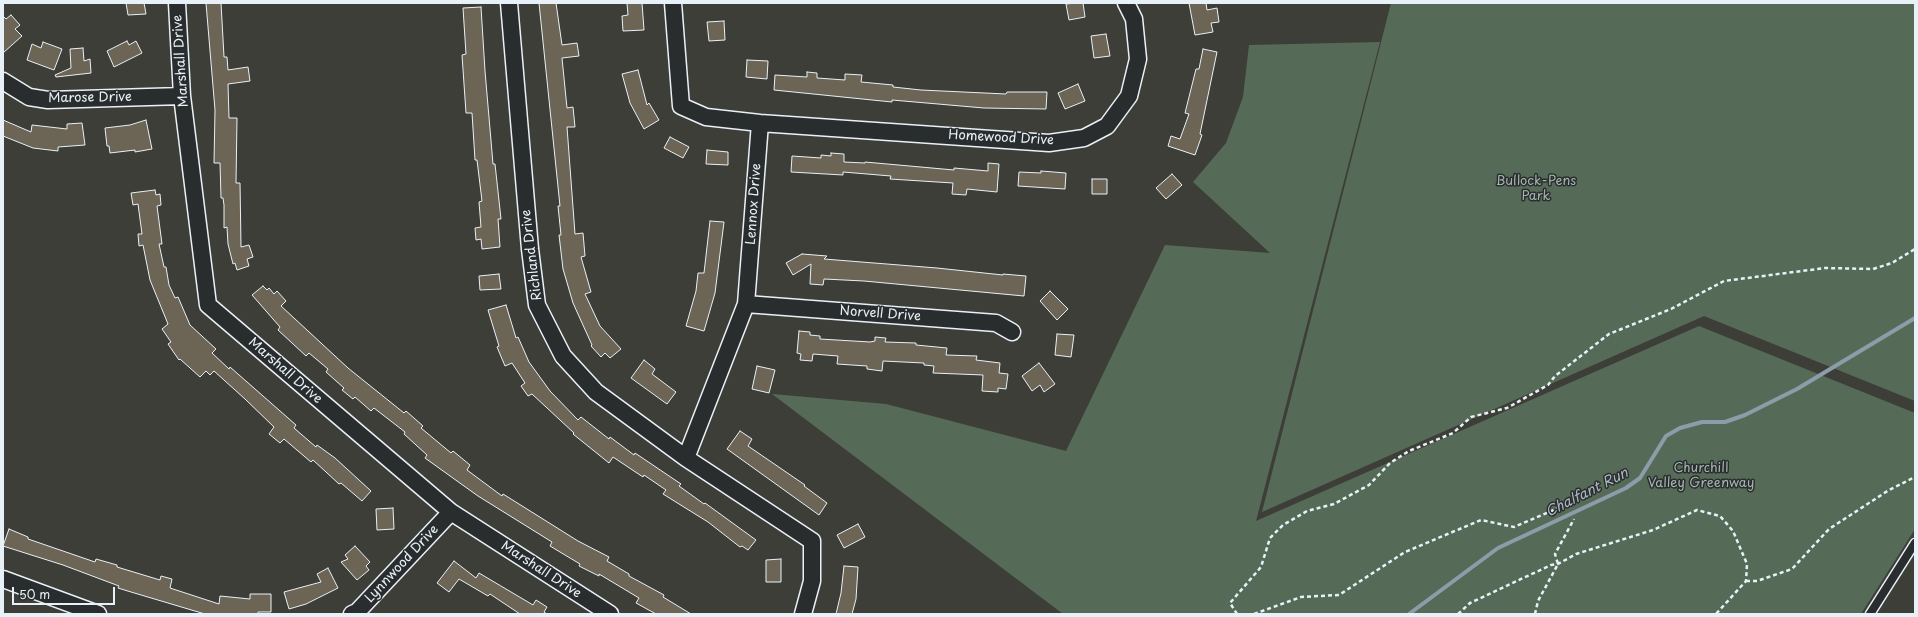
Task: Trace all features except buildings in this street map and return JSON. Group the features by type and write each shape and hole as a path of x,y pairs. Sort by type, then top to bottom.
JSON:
{"street":[{"name":"Marshall Drive","path":"177,3 182,96 208,305 451,512 610,614"},
{"name":"Richland Drive","path":"509,3 530,249 537,304 563,356 596,392 686,458 812,541 812,581 803,614"},
{"path":"673,3 682,106 706,117 760,123"},
{"name":"Homewood Drive","path":"760,123 1049,143 1084,138 1107,126 1128,96 1138,59 1134,19 1126,3"},
{"name":"Marose Drive","path":"3,81 29,97 48,100 182,96"},
{"name":"Lennox Drive","path":"686,458 746,304 760,123"},
{"name":"Norvell Drive","path":"746,304 996,323 1012,332"},
{"name":"Lynnwood Drive","path":"352,614 357,612 451,512"},
{"path":"3,579 98,614"}],"lane":[{"path":"1870,614 1892,576 1915,543"}],"path":[{"path":"1237,614 1230,603 1261,567 1270,538 1283,525 1307,511 1334,504 1369,485 1390,463 1409,451 1453,433 1471,417 1507,408 1548,385 1555,376 1609,334 1671,309 1724,281 1825,268 1873,269 1892,263 1915,249"},
{"path":"1746,581 1757,581 1792,569 1829,529 1889,490 1915,477"},
{"path":"1254,614 1301,597 1340,595 1405,552 1481,520 1514,527 1563,506 1569,508"},
{"path":"1458,614 1470,603 1551,565 1558,564 1576,554 1653,530 1697,510 1720,516 1733,531 1747,564 1746,581 1716,614"},
{"path":"1535,614 1538,601 1558,564 1555,554 1574,519"}],"green space":[{"name":"Bullock-Pens Park","path":"1391,3 1915,3 1915,401 1704,316 1262,512"},
{"name":"Churchill Valley Greenway","path":"1380,42 1256,521 1699,326 1915,413 1915,529 1861,614 1063,614 772,394 886,404 1066,451 1165,245 1270,253 1193,182 1226,143 1243,97 1249,45"}],"waterway":[{"name":"Chalfant Run","path":"1409,614 1498,548 1626,488 1640,478 1666,436 1680,428 1702,422 1725,422 1745,415 1797,389 1915,318"}]}
